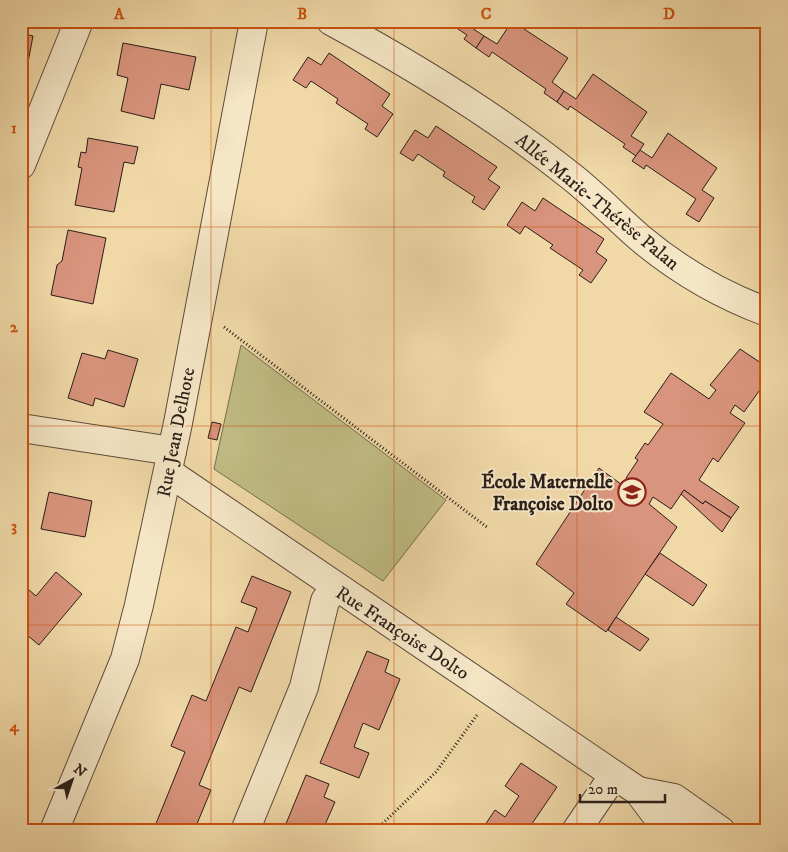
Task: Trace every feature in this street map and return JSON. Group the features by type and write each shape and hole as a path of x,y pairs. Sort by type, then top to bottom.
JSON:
{"street":[{"path":"21,165 80,21"},
{"name":"Rue Jean Delhote","path":"54,831 125,659 139,605 170,461 254,21"},
{"name":"Allée Marie-Thérèse Palan","path":"331,21 394,55 479,109 573,178 639,237 675,266 767,312"},
{"path":"21,428 170,461"},
{"name":"Rue Françoise Dolto","path":"170,461 335,587 494,692 638,792 659,819 677,831"},
{"path":"245,831 304,686 326,601 335,587"},
{"path":"576,831 614,775"},
{"name":"Rue Françoise Dolto","path":"638,792 674,798 721,831"}],"path":[{"path":"200,308 488,528"},
{"path":"376,831 436,772 494,692"}],"shaded area":[{"path":"241,345 446,500 383,581 214,469"}],"building":[{"path":"446,21 477,21 472,28 484,36 476,48 464,39 467,35"},
{"path":"512,21 568,58 552,82 564,91 557,102 544,93 546,89 492,52 489,57 476,48 484,36 497,44"},
{"path":"21,33 33,36 25,78 21,77"},
{"path":"123,43 196,57 189,90 161,84 154,119 121,111 128,78 117,75"},
{"path":"329,53 390,94 382,106 393,114 377,137 365,129 368,124 336,103 338,99 311,81 306,88 293,80 308,57 321,65"},
{"path":"593,74 647,112 631,136 644,144 636,156 623,147 625,144 570,106 568,110 557,102 564,91 576,99"},
{"path":"436,126 497,167 488,179 500,187 484,210 472,202 475,197 443,176 445,172 418,154 413,161 400,153 415,130 428,138"},
{"path":"668,133 717,168 702,190 714,198 699,222 686,214 696,199 646,165 644,169 632,161 640,150 652,158"},
{"path":"88,138 138,147 134,164 124,162 114,212 75,205 82,168 78,167 81,152 86,153"},
{"path":"543,198 604,239 596,252 607,260 591,283 579,275 583,270 550,248 553,245 525,226 520,234 507,225 522,202 535,211"},
{"path":"68,230 106,238 93,304 51,295 57,265 62,261"},
{"name":"École Maternelle Françoise Dolto","path":"740,349 767,367 767,380 744,412 735,405 730,413 745,423 718,462 713,458 699,480 739,507 731,518 705,501 703,504 684,490 671,509 653,497 649,504 677,527 606,632 566,604 574,593 536,564 599,468 629,490 634,483 626,478 638,460 635,458 645,443 648,445 663,424 644,412 671,373 709,399 716,390 710,385"},
{"path":"108,350 138,359 124,407 95,398 93,406 68,398 82,353 105,359"},
{"path":"212,422 221,424 217,440 208,438"},
{"path":"684,490 703,504 705,501 731,518 722,532 681,494"},
{"path":"49,492 92,501 85,537 41,529"},
{"path":"660,553 707,585 693,606 645,574"},
{"path":"56,572 82,594 39,645 21,630 21,583 36,596"},
{"path":"252,576 291,592 251,692 239,687 199,785 211,790 194,831 165,831 155,826 185,752 171,746 192,695 206,701 236,627 248,632 257,608 241,602"},
{"path":"616,617 649,639 640,651 608,630"},
{"path":"367,651 389,660 385,672 400,679 379,730 363,723 354,747 369,753 359,778 320,763"},
{"path":"521,763 557,787 527,831 481,831 495,810 505,817 519,796 505,786"},
{"path":"306,775 329,784 324,797 335,802 323,831 283,831"}],"place":[{"name":"École Maternelle Françoise Dolto","path":"632,492"}]}
